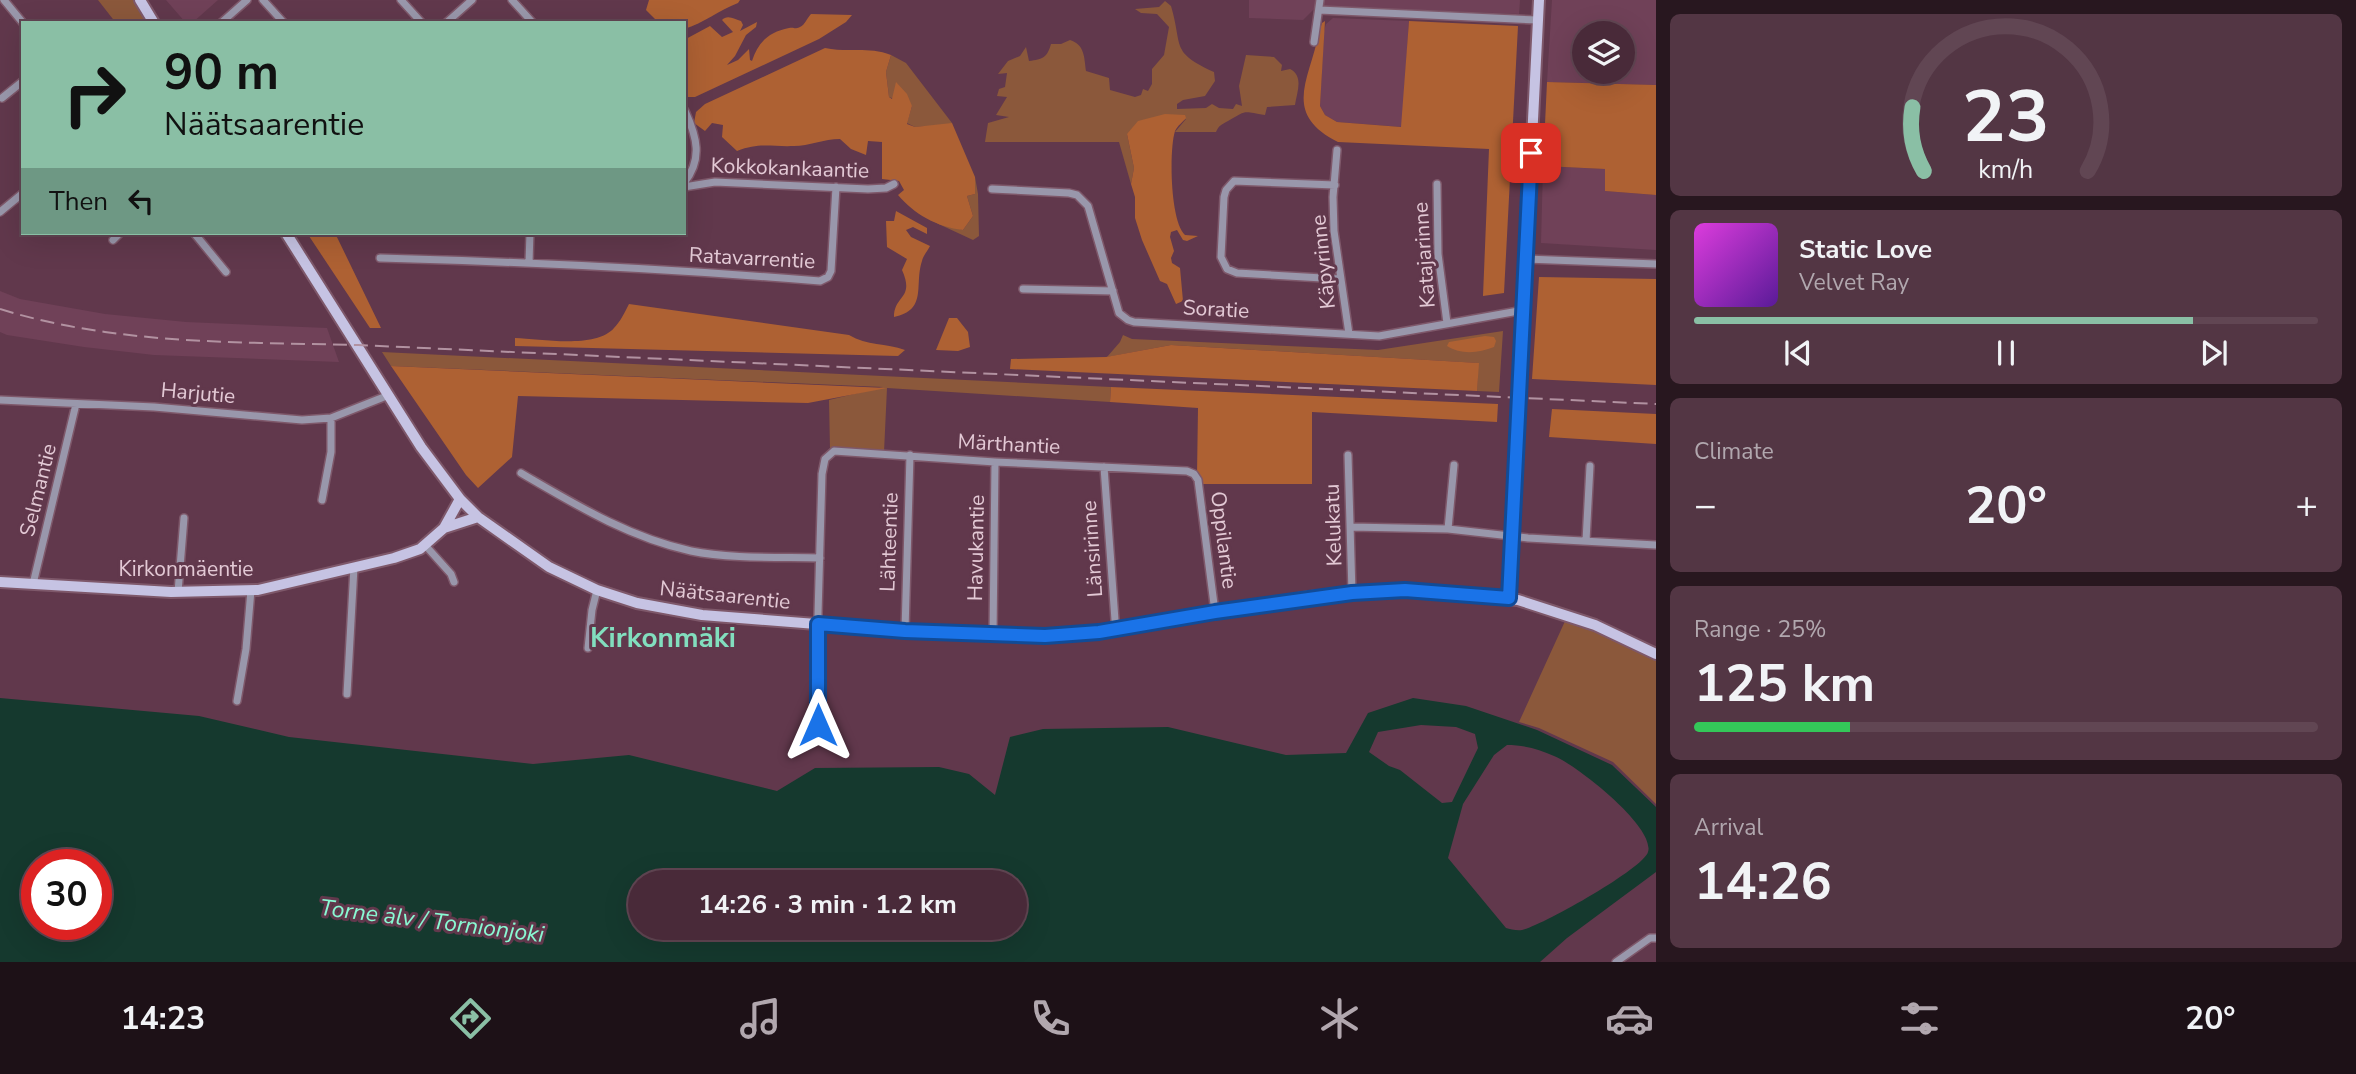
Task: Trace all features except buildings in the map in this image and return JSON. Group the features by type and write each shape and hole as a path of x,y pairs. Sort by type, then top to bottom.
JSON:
{"street":[{"path":"4,0 21,21"},
{"path":"139,0 153,21"},
{"path":"223,21 247,0"},
{"path":"263,0 282,21"},
{"path":"401,0 420,21"},
{"path":"448,21 472,0"},
{"path":"512,0 531,21"},
{"path":"1314,42 1320,0"},
{"path":"1509,598 1539,0"},
{"path":"1319,10 1537,20"},
{"path":"2,98 21,83"},
{"name":"Kokkokankaantie","path":"686,113 695,133 698,155 695,167 686,182"},
{"name":"Käpyrinne","path":"1337,150 1334,231 1349,334"},
{"name":"Käpyrinne","path":"1335,185 1245,180 1231,183 1224,197 1222,263 1227,270 1237,273 1340,279"},
{"name":"Kokkokankaantie","path":"686,185 715,182 868,189 886,188 894,184"},
{"name":"Katajarinne","path":"1437,184 1438,254 1447,323"},
{"name":"Ratavarrentie","path":"380,258 659,268 682,272 820,281 828,277 831,271 836,187"},
{"name":"Soratie","path":"992,189 1069,193 1083,200 1088,206 1119,313 1134,322 1379,336 1524,310"},
{"path":"0,212 21,195"},
{"path":"113,240 118,235"},
{"path":"196,235 226,272"},
{"name":"Näätsaarentie","path":"287,235 421,447 460,499 478,517 549,567 597,590 663,609 702,615 905,631 1060,636 1352,593 1405,590 1509,598 1566,614 1656,654"},
{"path":"529,262 530,235"},
{"path":"1526,260 1656,264"},
{"path":"1023,289 1113,291"},
{"name":"Harjutie","path":"0,400 154,407 302,420 331,418 389,395"},
{"name":"Selmantie","path":"33,584 76,404"},
{"path":"322,500 331,453 331,418"},
{"name":"Märthantie","path":"820,558 822,474 825,459 834,451 1187,471 1194,474"},
{"name":"Lähteentie","path":"905,631 909,455"},
{"name":"Kelukatu","path":"1348,455 1352,593"},
{"name":"Havukantie","path":"993,635 995,462"},
{"path":"1448,529 1454,465"},
{"path":"1586,541 1590,466"},
{"name":"Länsirinne","path":"1104,467 1115,620 1118,629"},
{"path":"521,473 611,525 658,542 693,551 820,558 818,725"},
{"name":"Oppilantie","path":"1194,474 1198,480 1215,612"},
{"name":"Kirkonmäentie","path":"0,582 178,592 251,590 394,558 425,545 444,528 460,499"},
{"name":"Kirkonmäentie","path":"444,528 478,517"},
{"path":"178,592 184,518"},
{"path":"1350,527 1448,529 1528,538 1656,545"},
{"path":"425,545 451,574 454,582"},
{"path":"347,694 354,567"},
{"path":"237,701 246,649 251,590"},
{"path":"588,648 597,590"},
{"path":"1616,962 1650,938 1656,938"}],"shaded area":[{"path":"98,0 135,0 148,21 114,21"},
{"path":"166,0 218,0 194,21 184,21"},
{"path":"649,0 740,0 686,28 686,21 657,21 646,10"},
{"path":"1249,0 1520,0 1519,14 1317,6 1303,20 1249,18"},
{"path":"1552,0 1656,0 1656,85 1620,84 1635,84 1635,21 1572,21 1572,83 1547,82"},
{"path":"1165,1 1171,6 1180,47 1190,59 1214,72 1215,81 1205,96 1183,100 1177,104 1177,109 1206,108 1212,104 1219,108 1233,109 1236,104 1242,106 1239,86 1246,55 1274,57 1282,65 1281,71 1290,69 1294,72 1298,80 1295,105 1267,107 1265,115 1242,113 1220,125 1216,132 1175,132 1186,119 1127,134 1134,168 1131,184 1119,142 985,142 988,123 1009,117 996,115 1007,97 997,96 999,89 1005,87 1007,73 998,74 1008,61 1020,56 1026,47 1029,61 1046,55 1051,44 1070,40 1081,48 1086,71 1109,78 1110,90 1135,97 1141,95 1143,89 1148,91 1152,84 1152,69 1164,55 1169,27 1157,14 1141,13 1135,9 1159,7"},
{"path":"811,14 852,15 846,22 819,39 695,97 686,97 686,39 710,26 722,37 733,32 722,20 726,17 741,21 743,25 740,31 757,22 727,65 738,60 749,49 752,61 758,48 770,35 803,25"},
{"path":"1333,18 1409,21 1402,127 1337,122 1325,115 1320,106 1324,31 1326,24"},
{"path":"1325,21 1320,106 1325,115 1337,122 1401,127 1409,21 1518,26 1504,293 1483,296 1489,149 1338,142 1320,131 1310,119 1304,94 1319,32"},
{"path":"825,48 874,51 891,55 886,72 889,97 892,99 896,82 907,94 912,106 907,124 915,127 952,123 975,177 975,194 967,196 973,216 963,230 935,223 919,214 898,195 904,190 899,181 882,179 882,142 868,141 866,155 851,149 840,139 800,146 759,146 737,151 722,137 723,125 712,123 705,131 694,123 696,112 705,104"},
{"path":"891,55 906,63 952,123 915,127 907,123 912,106 889,97 886,72"},
{"path":"1547,82 1656,85 1656,195 1605,191 1605,169 1543,166"},
{"path":"1165,114 1185,115 1186,118 1176,129 1173,140 1174,201 1176,216 1185,235 1198,236 1187,241 1183,240 1177,230 1171,232 1174,251 1171,258 1172,263 1180,268 1183,301 1176,304 1167,284 1160,281 1135,218 1135,197 1131,184 1134,168 1127,134 1138,121"},
{"path":"1543,166 1605,169 1605,191 1656,195 1656,250 1541,243"},
{"path":"975,177 979,236 973,240 930,220 963,230 973,216 967,196 975,194"},
{"path":"896,211 927,228 927,234 913,227 906,230 911,237 930,246 922,261 916,303 905,314 894,317 897,304 905,292 902,270 907,259 887,247 886,221 894,221"},
{"path":"308,235 336,235 381,328 370,328"},
{"path":"1539,277 1656,279 1656,385 1532,379"},
{"path":"0,291 20,299 105,314 186,322 327,328 339,362 154,355 7,335 0,332"},
{"path":"629,304 849,335 863,341 905,350 898,356 515,346 515,338 568,341 595,339 614,328"},
{"path":"949,318 957,318 968,332 970,347 958,351 936,350"},
{"path":"1503,331 1499,392 1477,391 1478,363 1171,345 1107,357 1123,335 1132,339 1378,350"},
{"path":"1494,337 1494,347 1470,352 1447,346 1449,342"},
{"path":"1171,345 1479,363 1477,391 1010,369 1011,359 1106,357"},
{"path":"382,352 1111,387 1110,402 887,388 884,452 830,449 829,400 883,387 391,366"},
{"path":"391,366 887,388 808,403 518,396 512,457 478,488 466,475"},
{"path":"1111,387 1498,404 1497,422 1312,412 1312,484 1200,484 1197,475 1198,408 1110,402"},
{"path":"1552,409 1656,414 1656,444 1549,437"},
{"path":"1566,619 1594,628 1656,658 1656,804 1613,762 1539,728 1519,722"}],"water":[{"name":"Torne älv / Tornionjoki","path":"0,698 199,716 289,737 533,764 629,755 777,791 815,768 939,767 969,774 995,795 1010,737 1043,729 1168,727 1286,755 1346,753 1368,713 1413,698 1466,706 1537,730 1612,765 1656,807 1656,872 1567,938 1540,962 0,962","holes":["1421,725 1456,727 1475,734 1478,748 1452,802 1442,803 1400,770 1369,752 1378,732","1507,745 1537,749 1564,761 1595,783 1640,828 1647,841 1648,852 1629,871 1611,883 1569,908 1522,930 1506,928 1448,858 1463,804 1494,755"]}],"railway":[{"path":"0,309 88,329 223,342 358,345 1656,404"}],"district":[{"name":"Kirkonmäki","path":"663,638"}],"route":[{"path":"818,725 818,624 905,631 1045,636 1099,632 1310,597 1352,593 1405,590 1509,598 1531,153"}]}
